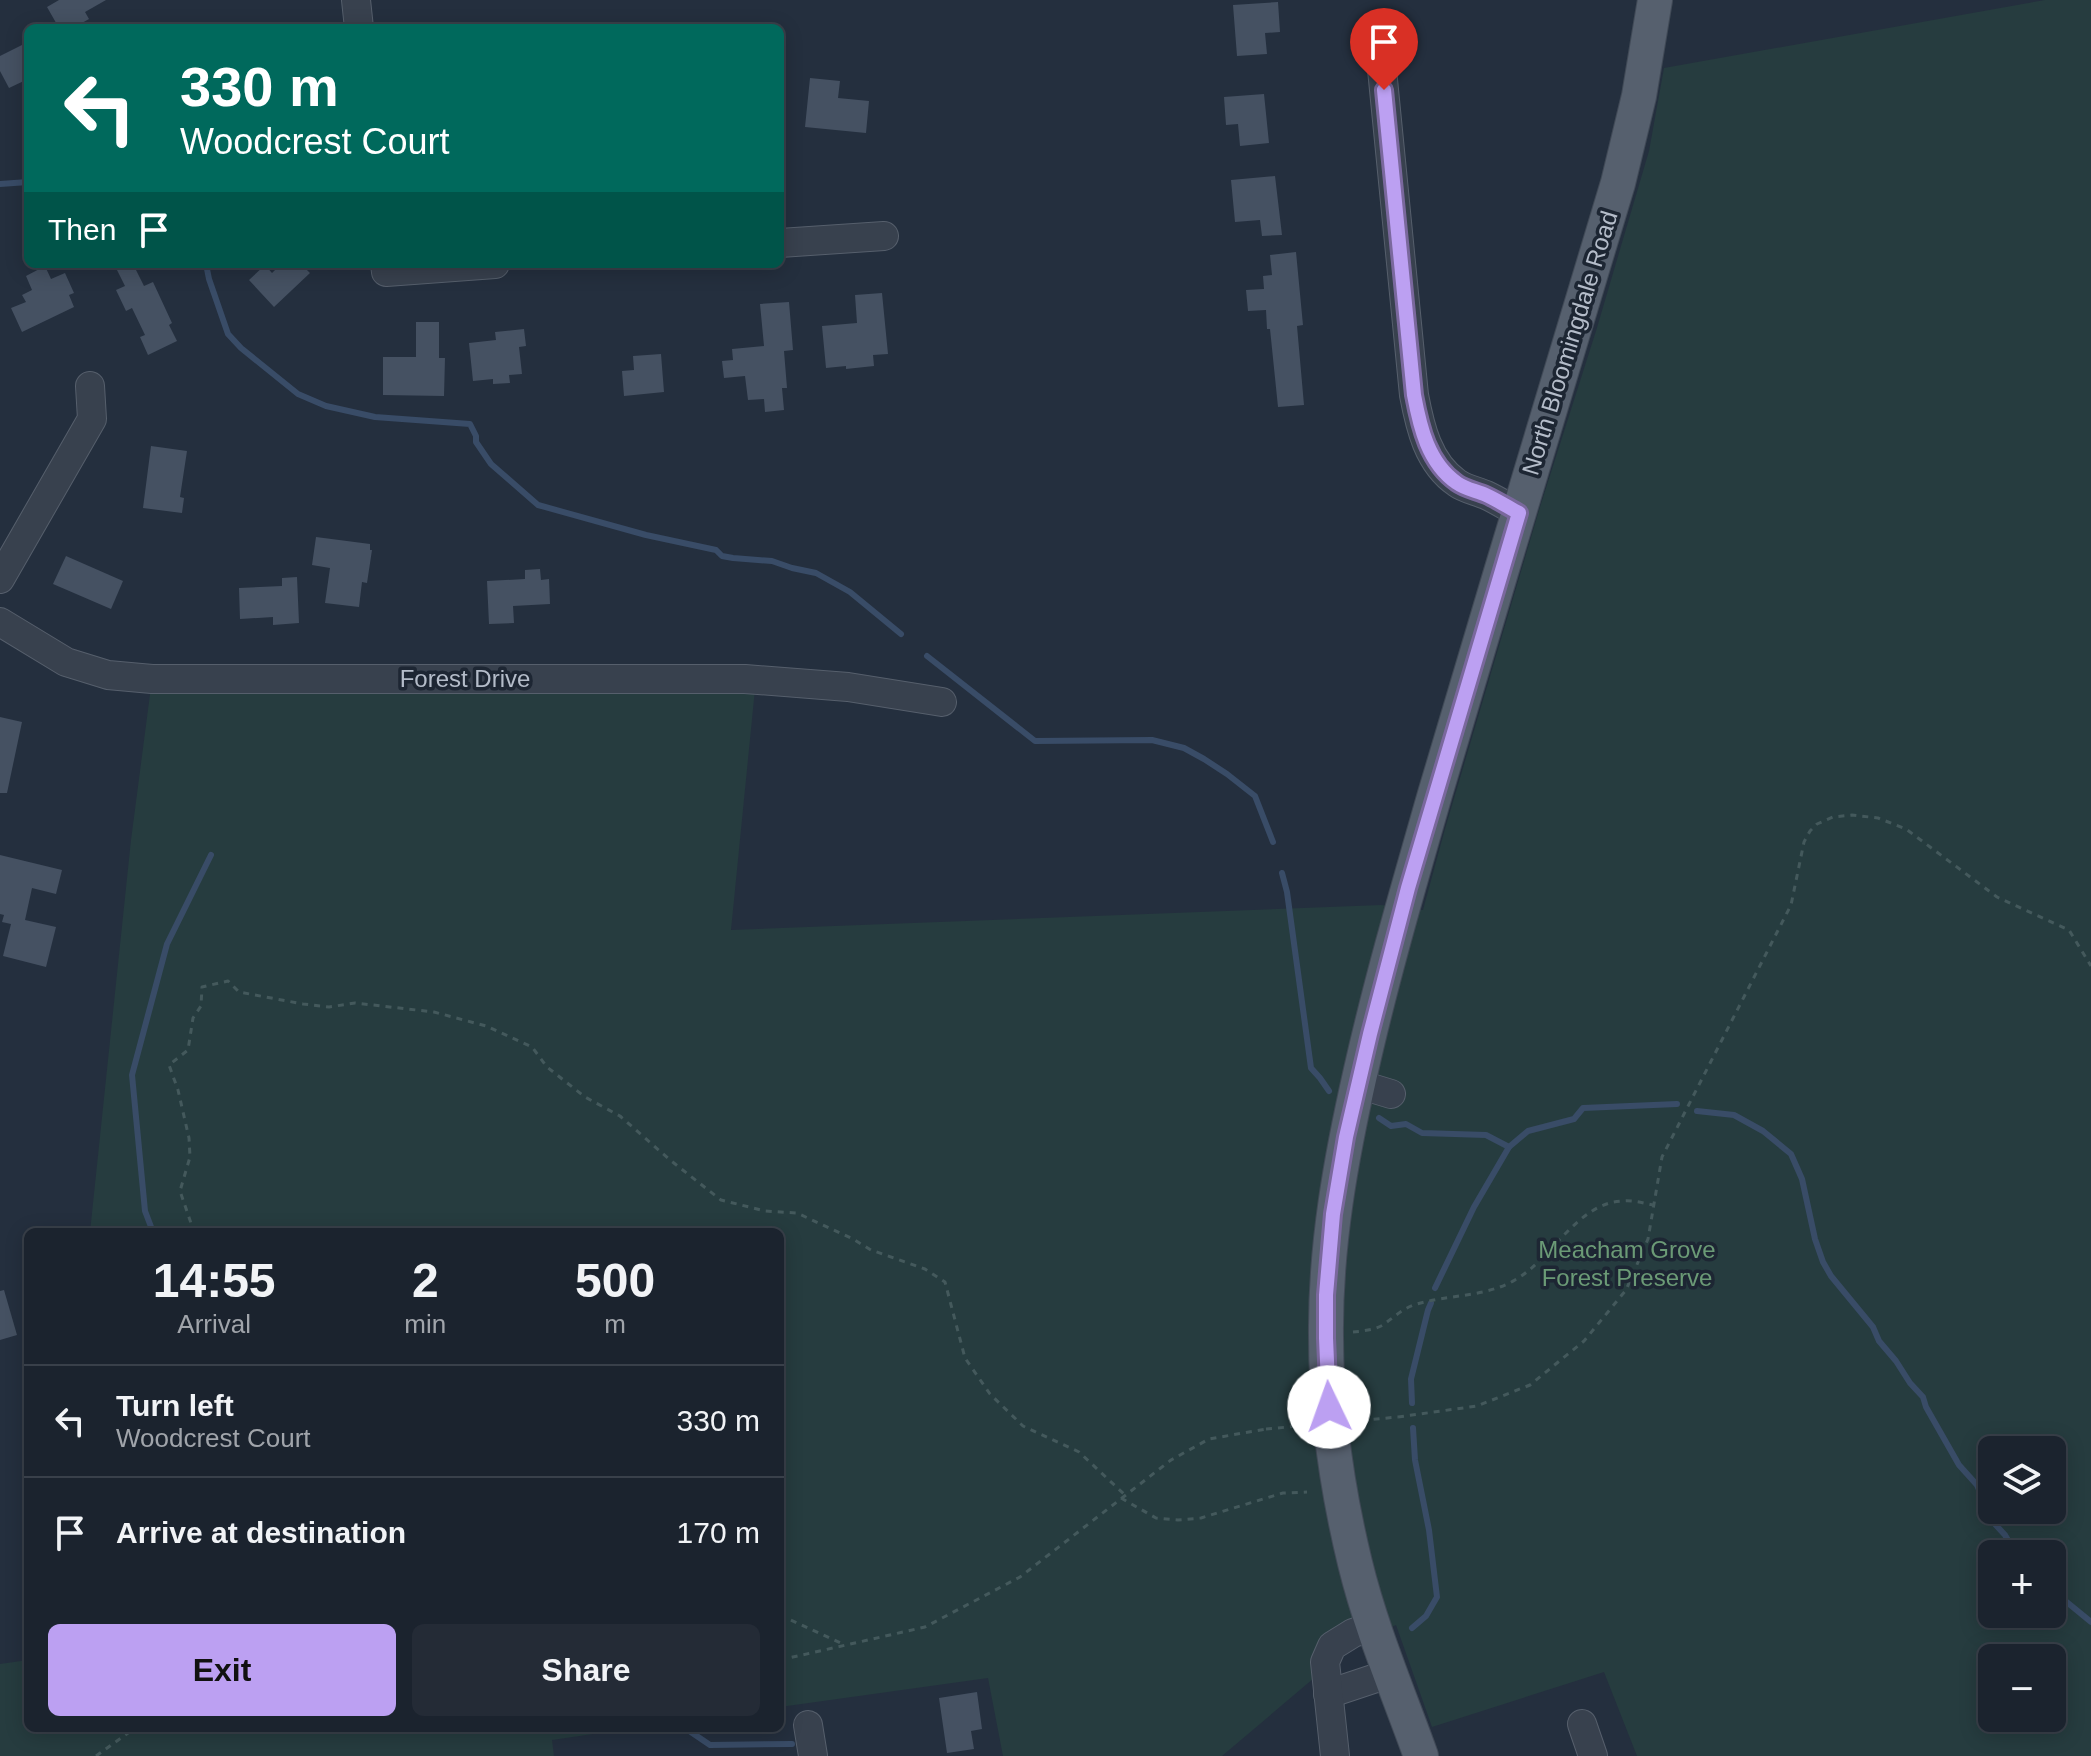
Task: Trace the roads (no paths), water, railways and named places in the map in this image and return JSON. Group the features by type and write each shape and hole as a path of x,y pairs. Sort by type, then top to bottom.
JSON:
{"main road":[{"name":"North Bloomingdale Road","path":"1421,1756 1374,1626 1356,1566 1340,1490 1330,1420 1326,1338 1326,1295 1333,1214 1358,1084 1408,888 1621,171 1639,96 1655,0"}],"street":[{"path":"356,0 359,24"},
{"path":"1379,39 1419,422 1429,450 1441,468 1458,484 1519,513"},
{"path":"784,243 884,236"},
{"path":"0,579 92,419 90,386"},
{"name":"Forest Drive","path":"0,622 66,662 123,677 745,679 848,687 942,702"},
{"path":"1358,1084 1391,1094"},
{"path":"1335,1756 1325,1662 1332,1646 1353,1633 1374,1626"},
{"path":"1328,1694 1391,1673"},
{"path":"1582,1724 1593,1756"},
{"path":"808,1725 813,1756"}],"waterway":[{"path":"0,184 24,182"},
{"path":"207,268 228,334 298,394 326,406 375,417 470,424 476,442 491,464 538,505 646,535 716,550 722,556 772,561 816,573 850,592 901,634"},
{"path":"927,656 1035,741 1152,740 1184,748 1227,774 1255,796 1273,842"},
{"path":"151,1228 145,1211 132,1075 167,944 211,855"},
{"path":"1282,873 1311,1068 1329,1091"},
{"path":"1435,1288 1474,1207 1509,1147 1528,1131 1574,1119 1583,1108 1677,1104"},
{"path":"1697,1111 1734,1115 1763,1131 1791,1154 1802,1179 1823,1262 1923,1397 1959,1465 1977,1485 1993,1522 2008,1540"},
{"path":"1379,1118 1391,1126 1406,1124 1422,1133 1486,1135 1509,1147"},
{"path":"1412,1403 1411,1379 1431,1303"},
{"path":"1412,1628 1426,1616 1437,1597 1429,1530 1415,1460 1413,1428"},
{"path":"2066,1601 2091,1622"},
{"path":"691,1732 710,1745 792,1744"}],"park label":[{"name":"Meacham Grove Forest Preserve","path":"1627,1264"}]}
